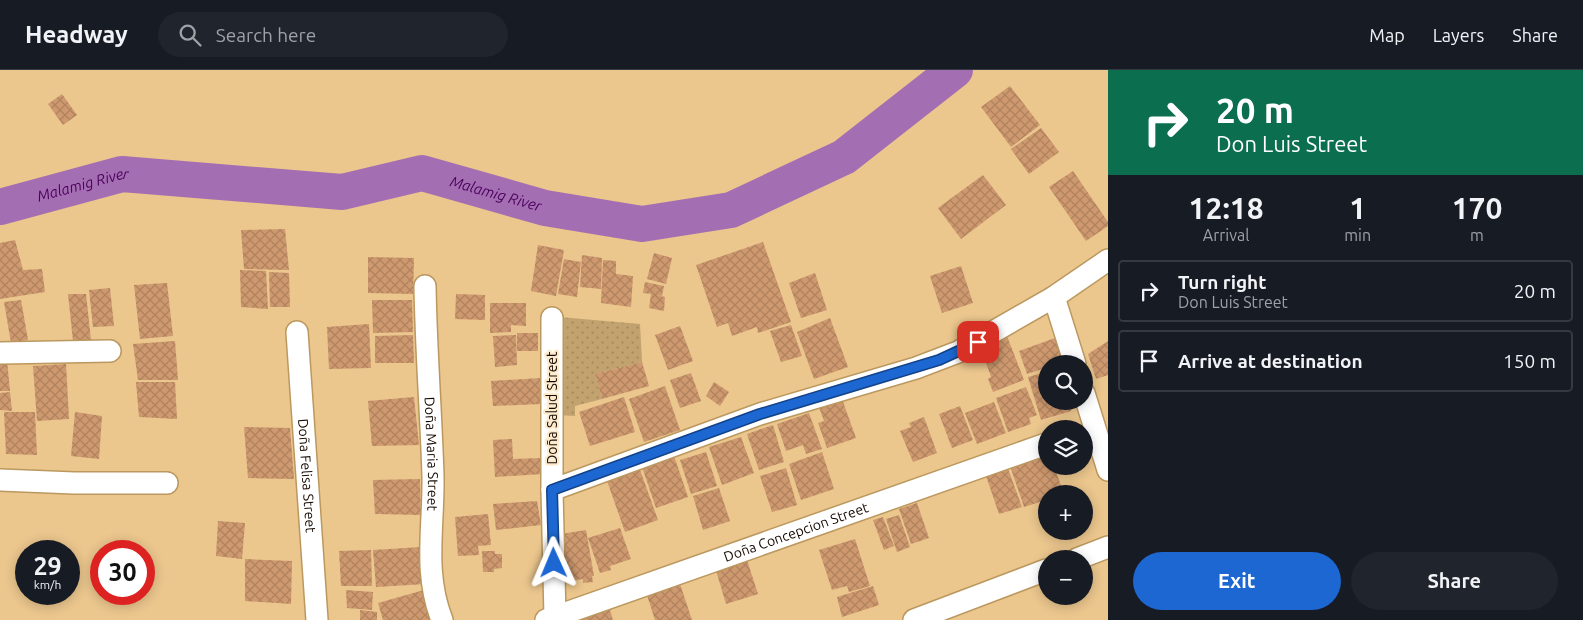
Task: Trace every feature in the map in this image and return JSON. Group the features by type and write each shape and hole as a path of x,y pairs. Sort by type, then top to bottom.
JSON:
{"street":[{"path":"552,490 760,414 939,360 978,342 1054,297 1108,260"},
{"name":"Doña Maria Street","path":"425,286 433,478 430,549 432,583 442,620"},
{"path":"1054,297 1072,355"},
{"name":"Doña Salud Street","path":"550,618 552,318"},
{"name":"Doña Felisa Street","path":"297,332 317,620"},
{"path":"0,353 110,351"},
{"path":"1093,437 1108,470"},
{"name":"Doña Concepcion Street","path":"550,618 1038,447"},
{"path":"0,480 167,484"},
{"path":"1093,553 1108,547"},
{"path":"914,620 1038,573"}],"shaded area":[{"path":"559,317 640,324 642,362 595,374 602,399 575,406 575,416 557,415"}],"building":[{"path":"1010,86 1040,125 1011,147 981,107"},
{"path":"62,94 77,115 63,125 48,104"},
{"path":"1041,128 1059,152 1029,174 1011,149"},
{"path":"1073,171 1108,222 1108,226 1086,241 1049,187"},
{"path":"983,175 1006,205 961,239 938,208"},
{"path":"285,229 289,270 244,269 241,230"},
{"path":"15,240 23,270 42,269 45,292 0,299 0,243"},
{"path":"763,242 791,322 758,333 757,327 732,336 728,323 717,327 696,265"},
{"path":"538,245 564,250 556,296 531,291"},
{"path":"654,253 672,258 666,284 647,279"},
{"path":"582,255 602,258 601,289 580,287"},
{"path":"368,257 414,258 413,294 368,293"},
{"path":"564,259 581,262 577,297 558,294"},
{"path":"603,260 616,261 616,274 633,276 631,307 601,303"},
{"path":"961,266 973,303 942,313 930,276"},
{"path":"240,270 266,271 268,309 241,307"},
{"path":"269,272 289,273 290,307 270,307"},
{"path":"815,273 827,310 801,318 789,283"},
{"path":"645,282 664,286 662,296 656,295 665,297 664,311 649,308 651,294 643,293"},
{"path":"167,283 173,336 140,339 134,285"},
{"path":"110,288 114,326 93,327 89,290"},
{"path":"68,294 86,294 91,340 73,341"},
{"path":"456,294 485,295 485,320 455,319"},
{"path":"21,300 28,340 11,343 4,302"},
{"path":"372,300 412,300 413,332 373,333"},
{"path":"490,303 526,303 526,326 511,325 511,332 490,333"},
{"path":"830,318 848,367 814,379 797,332"},
{"path":"369,324 371,368 329,369 327,327"},
{"path":"791,325 802,356 781,362 770,331"},
{"path":"680,326 693,361 668,370 655,335"},
{"path":"517,333 538,333 538,351 517,351"},
{"path":"413,335 414,363 375,363 375,336"},
{"path":"516,335 517,365 495,367 493,336"},
{"path":"1007,336 1024,380 993,392 988,379 991,377 982,351 995,346 993,342"},
{"path":"1055,338 1061,355 1038,355 1038,371 1027,374 1019,351"},
{"path":"175,341 178,380 138,380 133,344"},
{"path":"1108,341 1108,375 1096,379 1093,370 1093,355 1088,354"},
{"path":"7,360 10,391 0,391 0,361"},
{"path":"642,362 649,386 602,399 595,374"},
{"path":"66,364 69,419 37,421 33,366"},
{"path":"691,373 701,401 680,408 670,380"},
{"path":"1038,374 1038,410 1071,411 1041,420 1028,377"},
{"path":"541,378 541,404 493,406 491,381"},
{"path":"136,382 175,382 177,419 139,417"},
{"path":"714,382 729,392 720,406 706,396"},
{"path":"665,386 680,430 644,442 629,399"},
{"path":"1026,387 1037,415 1029,418 1031,424 1008,432 996,398"},
{"path":"10,392 12,411 0,410 0,393"},
{"path":"414,397 419,445 372,446 368,401"},
{"path":"624,397 635,432 590,446 579,412"},
{"path":"842,399 856,438 827,448 818,423 824,421 819,407"},
{"path":"994,402 1006,433 977,444 965,413"},
{"path":"960,406 973,440 952,448 939,414"},
{"path":"4,412 35,412 37,455 6,454"},
{"path":"75,412 102,416 99,459 71,456"},
{"path":"809,413 822,449 806,454 803,445 786,451 777,424"},
{"path":"924,417 937,453 913,462 900,431 911,427 909,423"},
{"path":"773,425 784,462 759,470 747,434"},
{"path":"244,427 290,428 294,479 248,478"},
{"path":"741,437 754,473 722,485 709,447"},
{"path":"512,439 513,459 542,458 543,474 495,477 493,440"},
{"path":"706,452 717,486 691,494 680,460"},
{"path":"822,452 834,489 801,500 789,464"},
{"path":"673,453 688,497 656,508 641,464"},
{"path":"1038,456 1038,475 1057,475 1061,485 1038,485 1038,503 1024,507 1010,466"},
{"path":"1007,466 1022,507 999,514 985,473"},
{"path":"639,467 658,520 625,532 606,478"},
{"path":"786,468 797,505 772,512 760,476"},
{"path":"420,479 421,515 375,514 373,480"},
{"path":"719,488 730,521 703,530 693,496"},
{"path":"537,501 541,525 496,530 493,504"},
{"path":"917,503 929,538 911,544 899,509"},
{"path":"488,514 491,545 478,546 479,555 458,556 455,517"},
{"path":"899,515 910,547 897,552 886,519"},
{"path":"883,517 894,546 884,550 873,520"},
{"path":"218,521 245,523 242,559 216,556"},
{"path":"620,528 631,559 610,566 611,570 600,573 588,538"},
{"path":"586,530 594,576 592,576 593,582 583,583 583,579 569,581 561,534"},
{"path":"855,539 870,586 849,592 847,586 832,590 819,550"},
{"path":"422,547 426,584 376,587 373,550"},
{"path":"371,550 372,586 341,586 339,551"},
{"path":"482,551 495,551 495,554 502,554 502,568 494,569 494,572 483,572"},
{"path":"746,557 758,594 726,604 715,567"},
{"path":"245,559 292,561 291,604 245,601"},
{"path":"677,575 692,620 655,620 644,586"},
{"path":"873,586 879,605 842,617 837,597"},
{"path":"346,590 373,592 372,610 347,608"},
{"path":"424,590 433,620 383,620 378,603"},
{"path":"608,603 613,620 581,620 579,612"},
{"path":"360,610 377,612 377,620 360,620"}],"waterway":[{"name":"Malamig River","path":"0,207 122,174 342,192 422,173 545,208 642,224 731,210 844,157 955,70"}],"route":[{"path":"554,563 552,490 760,414 916,368 939,360 978,342"}]}
